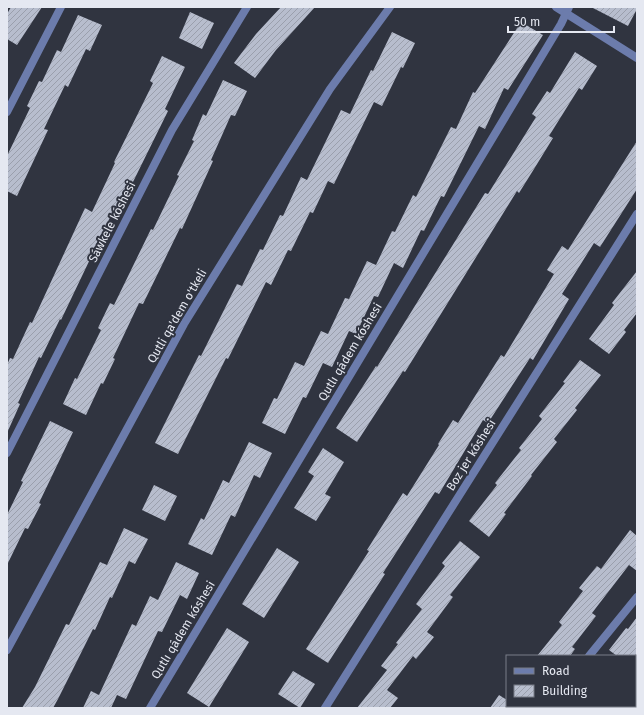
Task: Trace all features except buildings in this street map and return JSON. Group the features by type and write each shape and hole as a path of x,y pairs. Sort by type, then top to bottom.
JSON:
{"street":[{"path":"7,112 61,7"},
{"name":"Sáwkele kóshesi","path":"7,453 172,130 247,7"},
{"name":"Qutli qa'dem o'tkeli","path":"7,650 184,324 330,89 390,7"},
{"path":"556,7 567,10 637,58"},
{"name":"Qutlı qádem kóshesi","path":"150,708 567,10"},
{"name":"Boz jer kóshesi","path":"325,708 637,214"},
{"path":"589,655 637,597"}]}
